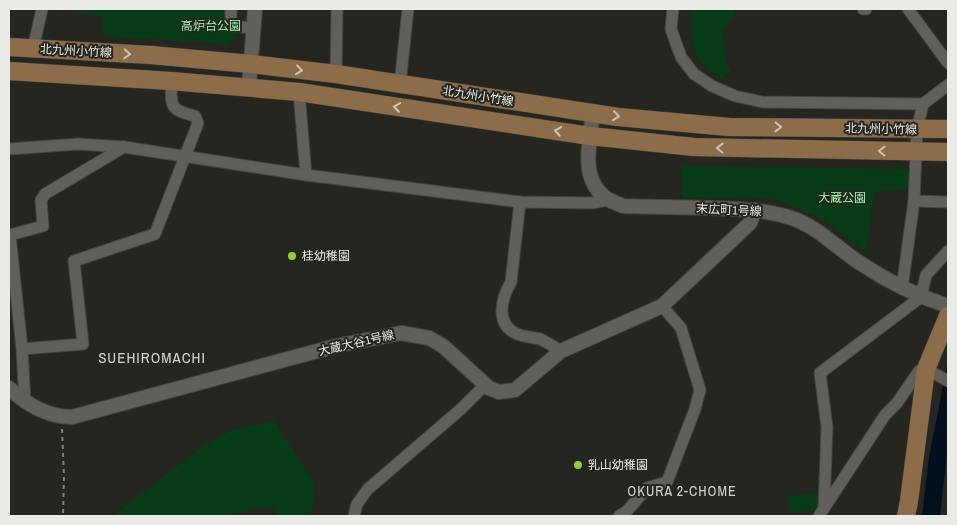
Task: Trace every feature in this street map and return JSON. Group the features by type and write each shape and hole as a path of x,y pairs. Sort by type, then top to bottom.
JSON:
{"main road":[{"name":"北九州小竹線","path":"9,47 151,55 251,64 336,74 593,113 730,127 948,129"},
{"name":"北九州小竹線","path":"9,71 249,86 590,136 694,147 948,152"},
{"path":"906,516 931,372 948,316"}],"street":[{"path":"33,48 42,9"},
{"path":"231,9 231,26 253,28"},
{"path":"249,86 255,9"},
{"path":"336,74 337,9"},
{"path":"400,84 408,9"},
{"path":"673,9 671,29 681,57 694,74 712,86 734,96 762,102 923,104 948,85"},
{"path":"908,9 948,63"},
{"path":"22,349 83,344 74,260 155,234 198,123 195,116 177,111 172,105 171,81"},
{"path":"299,92 306,175"},
{"path":"902,288 914,201 917,129 923,104"},
{"path":"593,113 588,158 590,176 599,191 608,200"},
{"path":"9,149 78,144 124,147 306,175 520,202 593,203 608,200"},
{"path":"25,403 22,349 10,236 43,226 41,200 44,194 124,147"},
{"name":"末広町1号線","path":"608,200 623,206 755,210 798,220 813,228 859,263 902,288 948,306"},
{"path":"914,201 948,202"},
{"path":"520,202 511,282 505,292 502,307 503,319 510,330 542,340 561,351"},
{"name":"大蔵大谷1号線","path":"9,388 25,403 57,417 72,417 336,346 401,333 429,338 443,346 485,385 499,392 515,390 561,351 662,306 750,223 755,210"},
{"path":"822,512 827,427 820,373 921,297 926,275 948,252"},
{"path":"619,516 647,488 667,482 695,409 700,390 681,328 662,306"},
{"path":"822,512 885,415 897,403 919,371 931,372 948,380"},
{"path":"354,516 357,504 368,489 461,409 485,385"}],"path":[{"path":"57,417 61,423 64,477 63,516"}],"green space":[{"name":"高炉台公園","path":"64,9 237,9 236,38 227,44 103,36 103,17"},
{"path":"693,9 733,9 736,12 723,31 726,65 731,70 722,79 706,68 697,55 692,40"},
{"name":"大蔵公園","path":"682,166 908,169 908,189 874,192 866,252 820,218 777,200 751,197 682,198"},
{"path":"274,421 314,483 313,506 310,516 274,516 276,507 255,508 232,516 113,516 204,445 232,430"},
{"path":"820,493 821,510 789,513 787,496"}],"water":[{"path":"948,360 948,444 940,516 922,516 929,457"}],"place":[{"name":"桂幼稚園","path":"292,256"},
{"name":"乳山幼稚園","path":"578,465"}],"district":[{"name":"SUEHIROMACHI","path":"152,358"},
{"name":"OKURA 2-CHOME","path":"682,491"}]}
